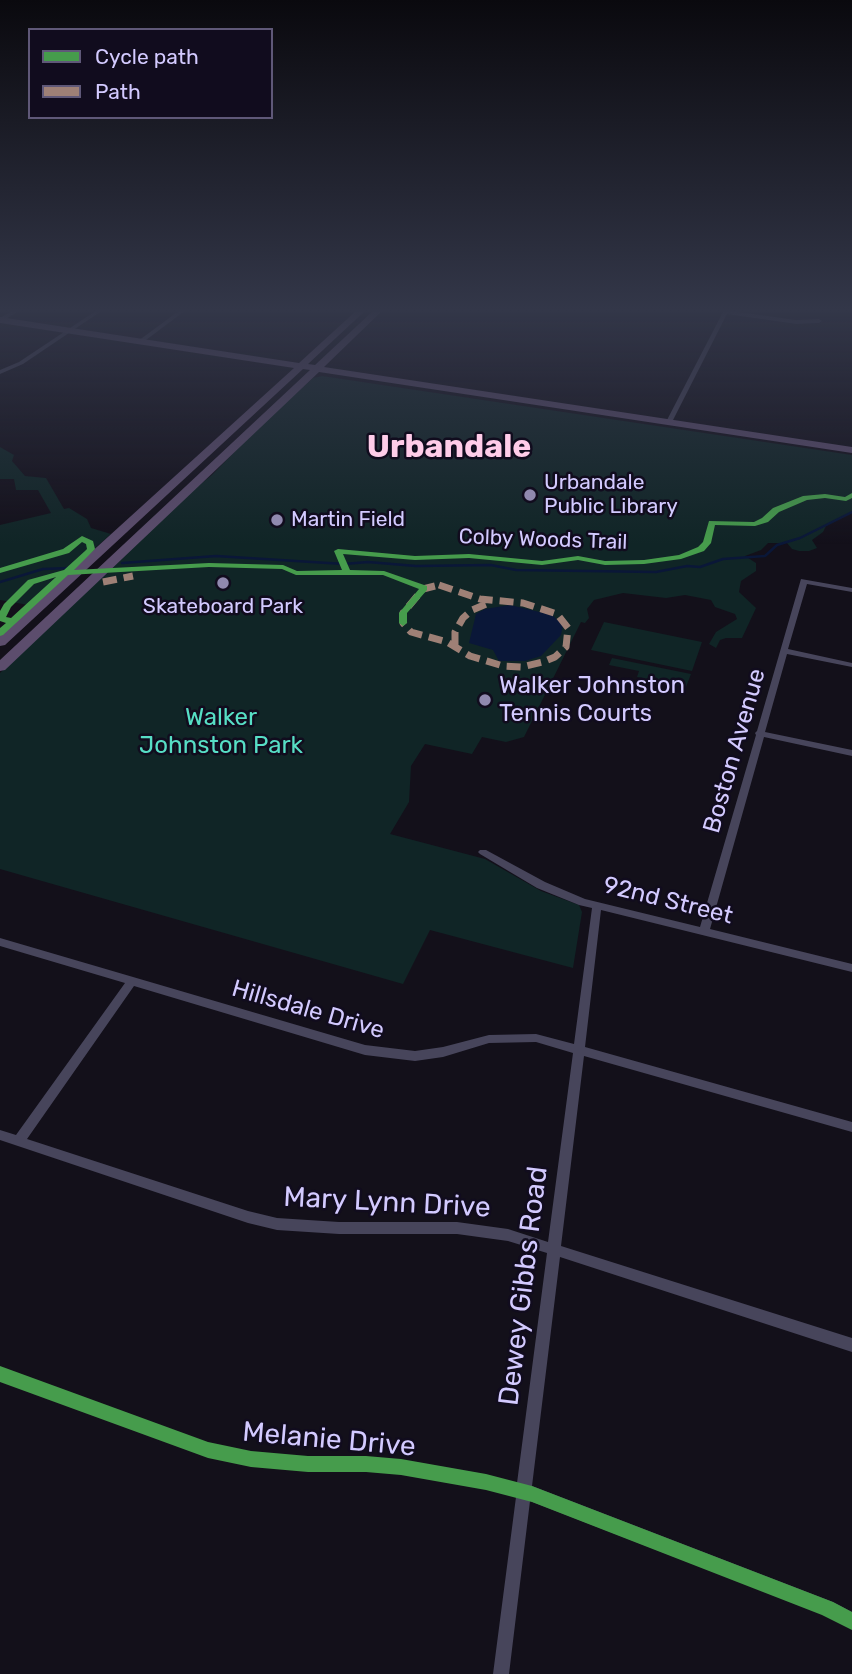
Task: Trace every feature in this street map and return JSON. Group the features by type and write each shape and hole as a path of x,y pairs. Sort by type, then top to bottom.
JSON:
{"main road":[{"path":"2,638 285,388"},
{"path":"0,667 287,388"},
{"path":"436,388 701,430 807,443"},
{"path":"448,388 852,450"}],"street":[{"path":"670,420 686,388"},
{"name":"Boston Avenue","path":"704,931 804,581 852,590"},
{"path":"784,651 852,665"},
{"path":"759,733 852,753"},
{"name":"92nd Street","path":"483,852 541,886 597,905 852,968"},
{"name":"Dewey Gibbs Road","path":"501,1674 597,905"},
{"name":"Hillsdale Drive","path":"0,942 387,1054 415,1056 443,1052 489,1039 537,1038 852,1127"},
{"path":"19,1141 132,981"},
{"name":"Mary Lynn Drive","path":"0,1135 248,1217 277,1224 329,1228 457,1228 508,1235 852,1345"},
{"name":"Melanie Drive","path":"0,1374 208,1450 251,1459 308,1465 366,1464 401,1467 486,1482 523,1492 827,1608 852,1621"}],"green space":[{"name":"Walker Johnston Park","path":"302,388 403,388 852,455 852,512 826,526 823,532 812,540 817,548 799,551 792,549 787,543 768,543 761,550 745,556 756,563 756,571 741,581 739,592 756,608 742,638 720,640 716,648 709,644 716,632 737,619 735,614 715,607 711,600 685,595 666,598 623,593 594,600 587,609 589,618 585,623 581,622 524,737 506,742 482,737 472,754 425,744 411,766 409,802 390,834 485,859 541,891 579,905 582,912 573,968 430,930 403,984 0,869 0,673 189,493 212,475"},
{"path":"0,447 14,455 12,461 25,476 46,478 64,509 69,508 87,519 91,528 111,534 54,581 57,583 55,586 34,606 0,600 0,525 51,513 38,490 16,490 14,479 0,479"},
{"path":"604,622 702,642 692,671 591,650"},
{"path":"612,658 691,674 686,687 637,677 639,671 609,665"}],"water":[{"path":"510,605 552,615 563,625 561,635 541,656 525,661 499,661 493,650 469,643 476,614 485,609"}],"waterway":[{"path":"122,563 216,556 344,564 368,562 416,566 491,565 516,570 656,572 687,566 700,567 723,559 765,556 777,545 800,538 852,512"},
{"path":"0,582 43,569 70,568"}],"marked path":[{"path":"103,582 133,576"},
{"path":"439,585 480,599 523,603 557,614 568,628 566,647 555,657 543,662 522,667 503,666 470,656 447,642 411,632 403,623 403,613 423,589 439,585"},
{"path":"455,645 455,632 463,618 472,610 491,602"}],"cycle path":[{"name":"Colby Woods Trail","path":"11,621 2,619 2,615 7,606 31,582 63,573 209,565 283,567 296,573 347,572 338,551 415,558 469,556 542,563 578,558 605,563 644,562 681,557 701,549 707,543 712,523 755,524 765,520 776,510 806,498 825,496 846,499 852,495"},
{"path":"0,571 66,551 82,538 90,543 91,549 88,553 0,633"},
{"path":"347,572 384,573 424,588 403,613 403,623"},
{"path":"0,1374 208,1450 251,1459 401,1467 486,1482 532,1494 827,1608 852,1621"}],"place":[{"name":"Urbandale Public Library","path":"530,495"},
{"name":"Martin Field","path":"277,520"},
{"name":"Skateboard Park","path":"223,583"},
{"name":"Walker Johnston Tennis Courts","path":"485,700"}],"district":[{"name":"Urbandale","path":"449,448"}]}
